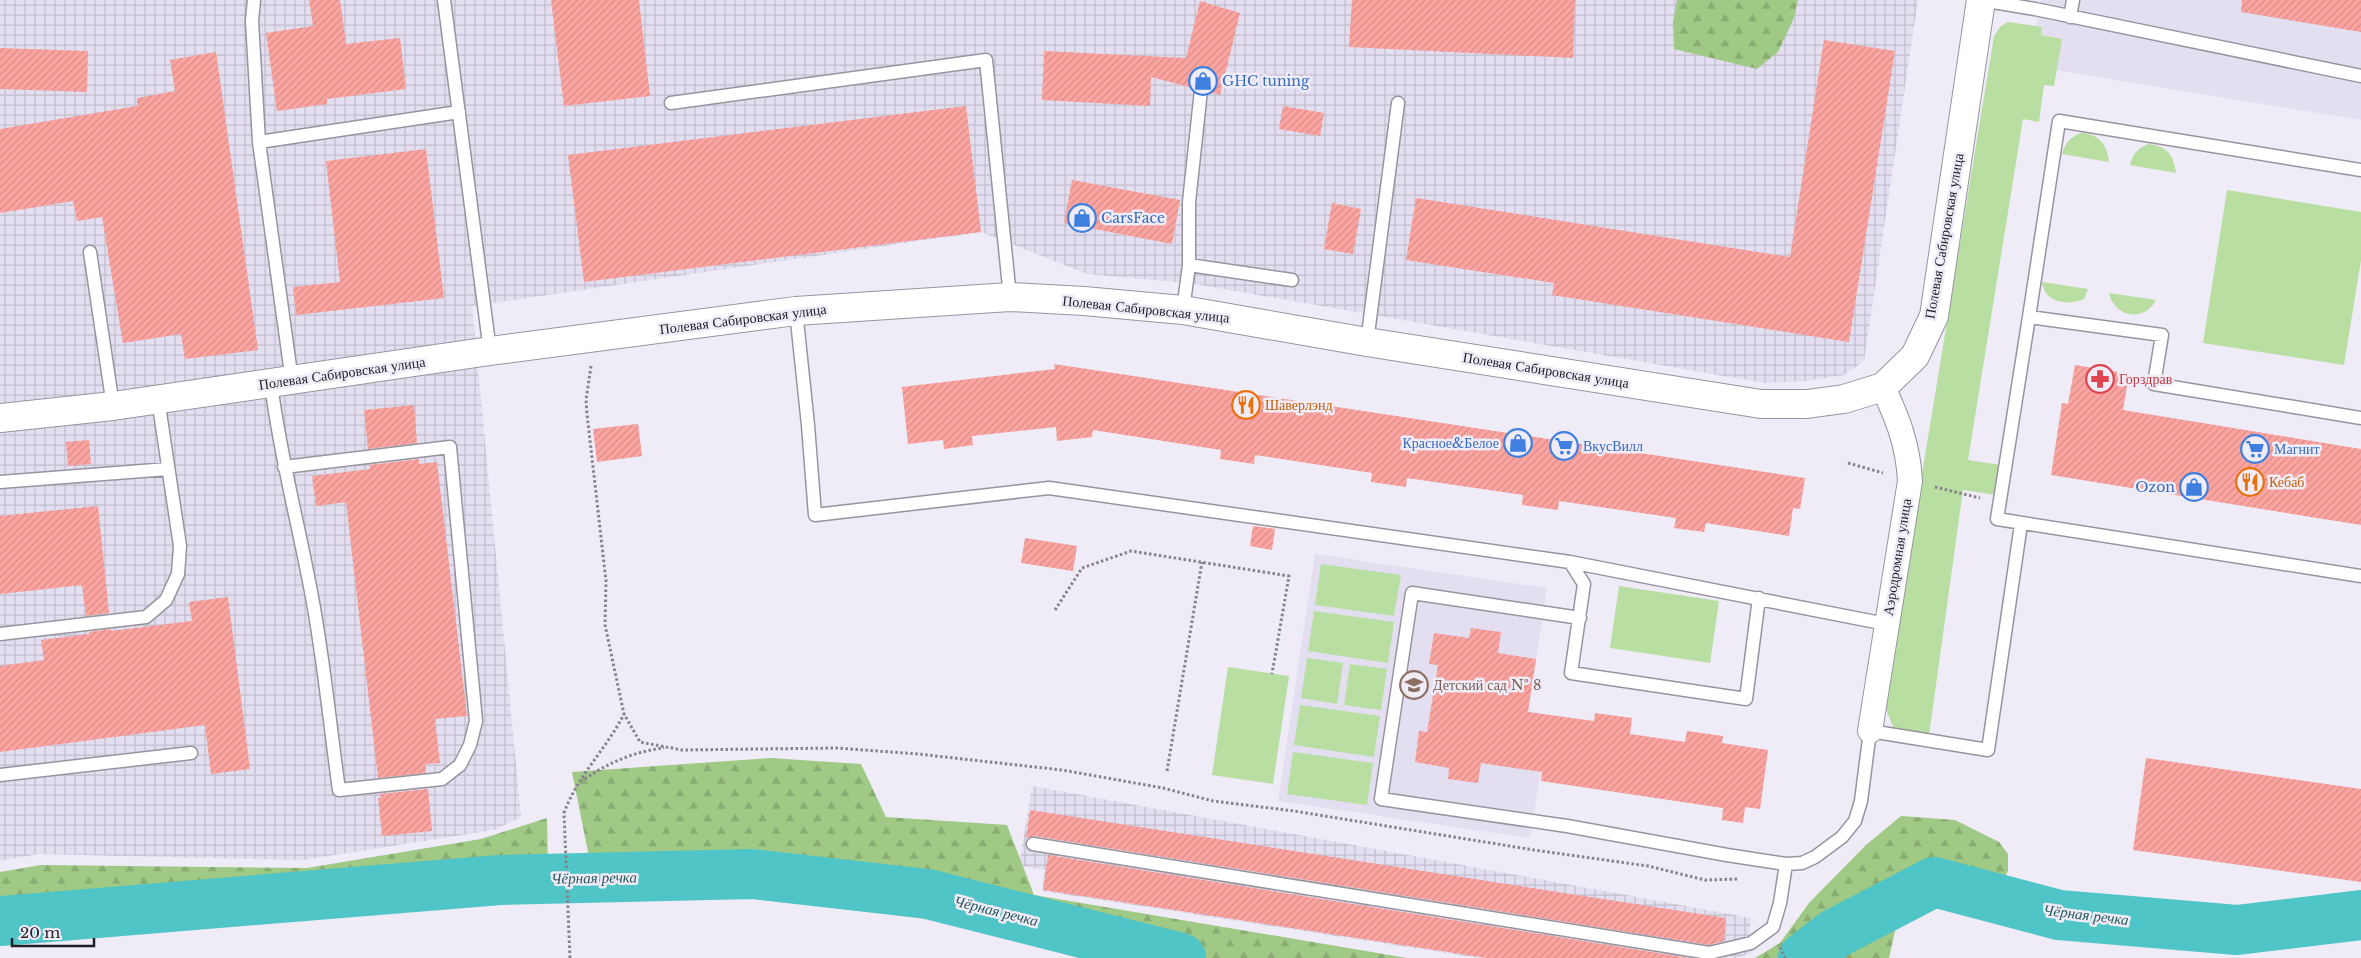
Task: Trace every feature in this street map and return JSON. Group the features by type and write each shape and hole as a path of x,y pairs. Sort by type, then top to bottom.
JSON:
{"street":[{"name":"Полевая Сабировская улица","path":"0,418 113,406 490,351 796,312 1010,297 1084,301 1182,310 1367,342 1761,404 1807,404 1844,399 1883,387 1915,356 1934,316 1981,0"},
{"name":"Аэродромная улица","path":"1870,732 1910,480 1908,456 1902,428 1883,387"}],"lane":[{"path":"254,0 252,21 259,142 281,382 284,467 312,598 339,790 442,779 460,765 470,745 476,721 450,447 284,467"},
{"path":"444,0 490,351"},
{"path":"1981,0 2361,76"},
{"path":"2070,17 2073,0"},
{"path":"671,103 986,60 1010,297"},
{"path":"1182,310 1189,265 1189,202 1201,90"},
{"path":"1367,342 1398,104"},
{"path":"259,142 459,112"},
{"path":"2361,170 2059,121 1997,519 2361,576"},
{"path":"90,252 113,406"},
{"path":"1189,265 1292,280"},
{"path":"796,312 815,515 1049,488 1570,562 1759,598 1826,614 1886,624"},
{"path":"2029,317 2162,335 2154,384 2361,418"},
{"path":"0,634 146,617 166,600 178,574 180,546 158,399"},
{"path":"0,482 168,469"},
{"path":"1580,618 1412,593 1381,799 1567,826 1786,864 1802,863 1815,857 1842,836 1855,821 1861,801 1870,732 1988,750 2021,524"},
{"path":"1570,562 1584,584 1571,673 1746,700 1759,598"},
{"path":"0,775 191,753"},
{"path":"1033,844 1709,952 1751,943 1773,927 1780,903 1786,864"}],"path":[{"path":"591,365 586,400 606,572 605,625 624,714 640,742 682,750 837,748 918,754 1062,770 1163,788 1213,801 1294,811 1534,850 1648,866 1705,880 1740,879"},
{"path":"1055,610 1082,568 1131,551 1288,576 1272,674"},
{"path":"1167,771 1202,562"},
{"path":"570,958 564,813 570,796 582,781 624,714"},
{"path":"582,781 600,768 648,750 667,747"},
{"path":"1779,946 1785,958"}],"shaded area":[{"path":"0,0 1918,0 1864,361 1844,375 1806,381 1764,383 1189,283 1087,274 981,232 472,306 521,817 494,830 303,860 38,854 0,861"},
{"path":"2041,0 2361,0 2361,120 2030,66"},
{"name":"Детский сад № 8","path":"1315,554 1547,588 1528,711 1550,715 1530,838 1278,801"},
{"path":"1032,786 1751,918 1749,934 1754,951 1738,958 1479,958 1042,891 1045,870 1019,866"}],"green space":[{"path":"1677,0 1798,0 1794,18 1778,52 1757,69 1674,49 1673,22"},
{"path":"2008,22 2042,27 2041,35 2062,39 2054,86 2044,85 2039,122 2023,119 1968,460 2001,465 1997,495 1963,490 1929,735 1895,731 1884,705 1994,36 2001,26"},
{"path":"2081,133 2093,135 2101,141 2109,162 2062,154 2068,141"},
{"path":"2148,144 2165,149 2168,152 2176,173 2130,165 2136,152"},
{"path":"2227,190 2361,212 2361,260 2344,365 2203,343"},
{"path":"2042,282 2088,289 2084,299 2064,302 2058,301 2047,294"},
{"path":"2109,293 2156,300 2144,312 2130,314 2123,312 2117,307"},
{"path":"1321,564 1401,575 1394,616 1315,605"},
{"path":"1619,586 1719,601 1710,663 1610,648"},
{"path":"1314,611 1394,622 1388,663 1308,651"},
{"path":"1307,658 1343,663 1337,704 1301,698"},
{"path":"1350,664 1387,669 1381,710 1344,705"},
{"path":"1228,667 1289,676 1273,784 1212,775"},
{"path":"1300,705 1380,716 1374,757 1294,745"},
{"path":"1293,752 1373,763 1367,805 1287,794"},
{"path":"770,758 861,764 886,817 1007,825 1034,895 1407,958 1116,958 1115,953 921,918 750,898 596,892 572,772"},
{"path":"1901,816 1955,820 1999,842 2008,854 2008,871 1994,899 1977,904 1931,892 1897,922 1889,958 1755,958 1780,943 1809,903 1866,845"},
{"path":"547,818 548,871 0,912 0,872 41,865 307,868 481,839"}],"building":[{"path":"309,0 340,0 346,44 400,38 406,89 327,99 327,104 277,111 266,33 313,26"},
{"path":"551,0 639,0 650,96 564,106"},
{"path":"1352,0 1575,0 1573,58 1349,47"},
{"path":"2242,0 2361,0 2361,32 2241,12"},
{"path":"1200,1 1240,13 1220,95 1209,92 1208,86 1202,82 1197,83 1193,88 1151,77 1150,106 1042,100 1044,51 1186,58"},
{"path":"1824,40 1895,51 1849,342 1552,295 1554,283 1406,260 1416,198 1790,257"},
{"path":"0,48 88,51 87,92 0,89"},
{"path":"216,52 258,350 185,359 181,334 123,343 102,217 77,221 73,201 0,213 0,129 137,106 137,98 175,91 170,60"},
{"path":"966,106 981,232 584,282 568,155"},
{"path":"1283,106 1324,113 1320,136 1279,129"},
{"path":"426,149 444,298 296,315 293,287 340,282 326,161"},
{"path":"1072,180 1180,200 1172,244 1064,223"},
{"path":"1332,203 1361,209 1353,254 1324,249"},
{"path":"1054,364 1805,478 1800,509 1793,508 1789,536 1706,523 1704,532 1674,528 1676,518 1559,501 1558,510 1522,505 1523,495 1407,478 1406,487 1371,482 1372,473 1255,455 1254,464 1220,459 1221,450 1093,430 1092,437 1057,441 1056,427 972,436 973,445 944,449 943,440 908,444 902,387 1055,369"},
{"path":"2075,365 2129,374 2123,410 2361,449 2361,525 2051,475 2062,403 2068,404"},
{"path":"414,405 417,443 368,449 364,410"},
{"path":"638,424 642,456 597,462 593,429"},
{"path":"89,440 91,464 68,466 66,442"},
{"path":"419,459 419,464 437,462 467,716 435,719 440,763 425,764 426,773 378,778 346,502 316,506 312,476 370,469 370,465"},
{"path":"98,506 109,613 86,616 82,585 0,594 0,516"},
{"path":"1253,526 1275,529 1272,550 1250,546"},
{"path":"1025,538 1077,546 1073,571 1021,563"},
{"path":"228,597 250,769 211,774 205,725 0,752 0,666 44,660 41,640 89,634 89,632 111,629 111,631 192,621 189,602"},
{"path":"1471,628 1501,632 1498,653 1536,659 1528,712 1594,721 1595,713 1632,718 1630,734 1685,742 1687,731 1723,736 1722,743 1768,750 1760,809 1745,807 1743,823 1722,820 1723,808 1541,781 1542,772 1481,763 1478,783 1448,779 1449,768 1415,762 1419,731 1427,732 1438,665 1429,664 1434,633 1469,638"},
{"path":"2146,758 2361,789 2361,882 2133,850"},
{"path":"428,789 432,831 382,836 378,798 381,798 380,794"},
{"path":"1030,810 1726,918 1724,941 1709,945 1034,836 1026,838"},
{"path":"1048,855 1689,958 1487,958 1043,890"}],"waterway":[{"name":"Чёрная речка","path":"0,921 500,880 752,874 928,894 1181,958"},
{"name":"Чёрная речка","path":"1803,958 1834,934 1934,882 2059,915 2237,930 2361,915"}],"place":[{"name":"GHC tuning","path":"1203,81"},
{"name":"CarsFace","path":"1082,218"},
{"name":"Горздрав","path":"2100,379"},
{"name":"Шаверлэнд","path":"1246,405"},
{"name":"Красное&Белое","path":"1518,443"},
{"name":"ВкусВилл","path":"1564,446"},
{"name":"Магнит","path":"2255,449"},
{"name":"Кебаб","path":"2250,482"},
{"name":"Ozon","path":"2194,487"},
{"name":"Детский сад № 8","path":"1414,685"}]}
